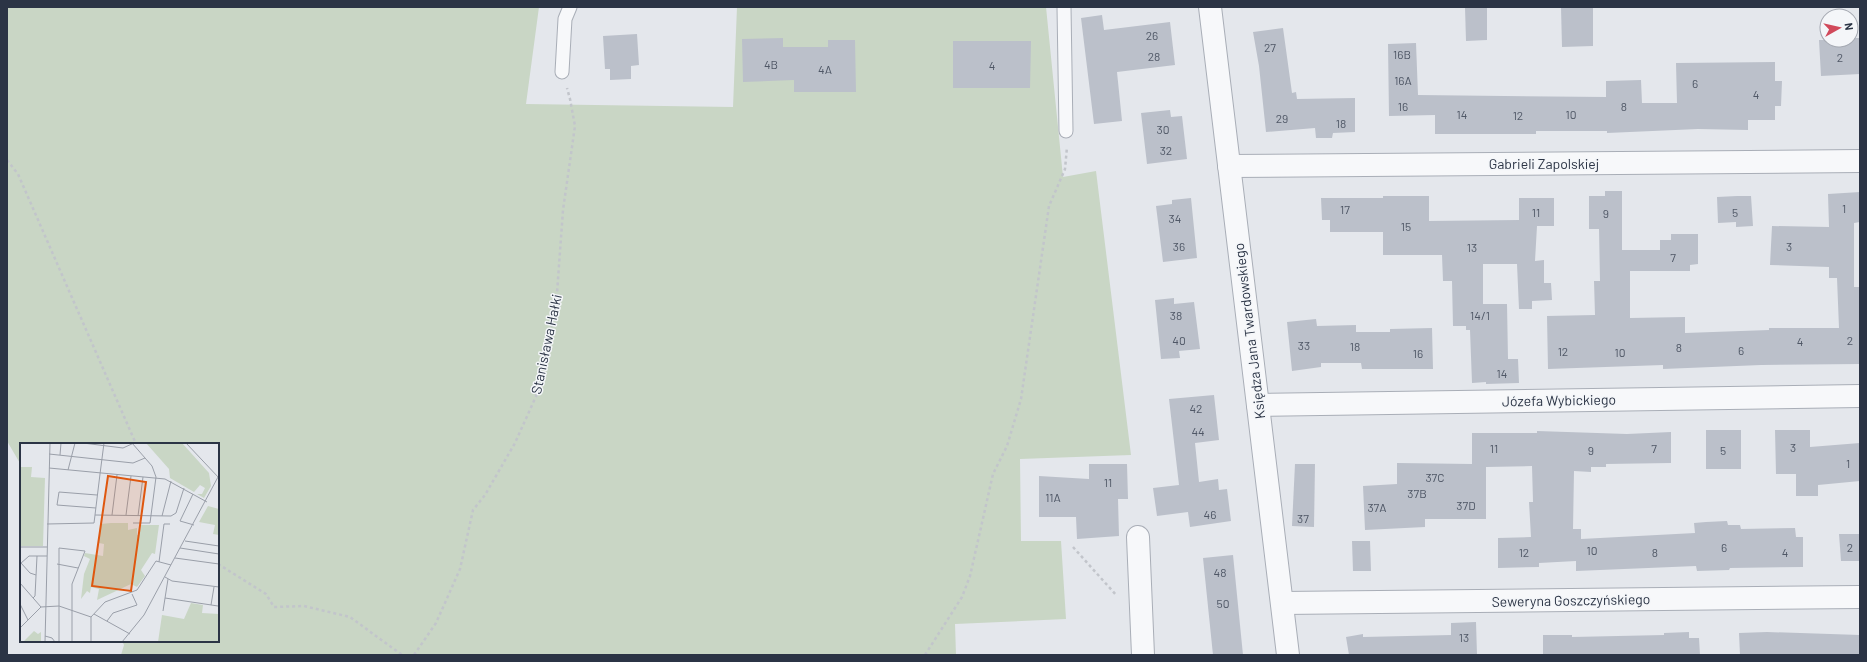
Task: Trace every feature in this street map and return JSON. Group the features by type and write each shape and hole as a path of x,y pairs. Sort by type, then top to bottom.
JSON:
{"street":[{"name":"Księdza Jana Twardowskiego","path":"1210,7 1288,655"},
{"name":"Gabrieli Zapolskiej","path":"1229,166 1860,161"},
{"name":"Józefa Wybickiego","path":"1258,405 1860,396"},
{"path":"1138,537 1143,655"},
{"name":"Seweryna Goszczyńskiego","path":"1282,602 1860,597"}],"lane":[{"path":"562,72 565,19 570,7"},
{"path":"1064,7 1066,131"}],"path":[{"name":"Stanisława Hałki","path":"414,655 436,623 460,569 474,510 485,495 515,443 537,394 556,307 563,210 575,126 570,99 562,72"},
{"path":"925,655 962,597 970,576 993,474 1007,446 1020,405 1049,206 1065,169 1067,151 1066,131"},
{"path":"7,160 18,174 136,443"},
{"path":"1073,547 1142,623"},
{"path":"219,565 266,594 274,607 304,606 350,616 402,655"}],"green space":[{"path":"7,7 539,7 526,104 733,107 737,7 1046,7 1063,177 1096,171 1131,455 1020,459 1021,541 1061,541 1066,619 955,624 956,655 121,655 124,645 122,642 219,642 219,443 20,443 20,463 7,441"}],"building":[{"path":"1465,7 1487,7 1487,40 1466,41"},
{"path":"1561,7 1593,7 1593,46 1562,47"},
{"path":"1102,15 1104,30 1170,22 1175,65 1117,72 1122,121 1094,124 1081,18"},
{"path":"1283,28 1292,93 1296,92 1297,99 1355,98 1355,132 1333,133 1332,138 1316,138 1315,128 1266,132 1259,66 1253,32"},
{"path":"637,34 639,65 631,66 631,79 610,80 610,69 605,69 603,36"},
{"path":"783,38 783,47 828,47 828,40 855,40 856,92 794,92 794,80 743,82 742,39"},
{"path":"1860,38 1860,74 1821,76 1819,48 1859,48"},
{"path":"953,41 1031,41 1030,88 953,88"},
{"path":"1416,43 1418,95 1606,97 1606,81 1641,80 1642,103 1677,103 1676,63 1775,62 1775,81 1782,81 1781,106 1775,106 1775,120 1748,120 1748,130 1698,129 1607,133 1607,131 1536,131 1536,134 1435,134 1435,115 1389,116 1388,44"},
{"path":"1170,110 1171,117 1182,116 1187,159 1147,164 1141,113"},
{"path":"1605,191 1622,191 1622,250 1660,250 1660,240 1671,240 1671,234 1698,234 1698,264 1690,265 1690,271 1630,271 1630,318 1685,317 1685,333 1769,330 1769,328 1839,328 1837,278 1829,278 1829,267 1770,265 1772,226 1829,227 1828,194 1860,192 1860,222 1854,223 1854,287 1860,287 1860,364 1761,365 1663,369 1663,365 1548,369 1547,316 1595,315 1594,281 1600,281 1599,229 1589,229 1589,196 1605,196"},
{"path":"1383,196 1429,196 1429,221 1519,220 1519,198 1554,198 1554,226 1537,226 1535,261 1544,260 1544,283 1551,283 1552,300 1532,301 1532,309 1519,309 1517,264 1483,264 1483,304 1507,304 1508,359 1518,359 1519,383 1472,383 1470,330 1466,330 1466,326 1453,326 1452,281 1443,281 1442,255 1383,255 1383,232 1330,232 1330,220 1322,220 1321,198 1383,198"},
{"path":"1751,196 1753,226 1736,227 1736,222 1718,223 1717,197"},
{"path":"1191,198 1197,258 1163,262 1156,206 1172,204 1172,200"},
{"path":"1174,298 1174,304 1194,302 1200,349 1179,351 1180,358 1161,359 1155,300"},
{"path":"1316,319 1317,326 1356,325 1356,332 1390,332 1390,329 1432,328 1433,369 1362,369 1361,363 1321,363 1321,367 1292,371 1287,322"},
{"path":"1214,395 1219,440 1195,443 1199,482 1218,479 1219,490 1227,489 1231,521 1190,527 1188,512 1157,516 1153,488 1179,485 1169,399"},
{"path":"1706,430 1741,430 1741,469 1706,469"},
{"path":"1775,430 1810,430 1810,447 1860,443 1860,481 1818,485 1818,496 1796,496 1796,474 1776,474"},
{"path":"1537,431 1627,434 1671,432 1671,463 1606,464 1606,467 1591,467 1591,472 1574,471 1573,529 1581,529 1581,539 1695,533 1694,523 1706,522 1727,521 1728,525 1740,525 1741,529 1795,528 1796,537 1803,537 1803,567 1730,568 1729,570 1697,571 1696,566 1576,571 1576,561 1539,563 1539,567 1498,568 1498,538 1531,537 1529,502 1533,502 1532,466 1486,467 1486,519 1425,519 1425,527 1365,530 1363,486 1397,484 1397,463 1472,464 1472,433 1537,433"},
{"path":"1089,464 1127,464 1128,499 1118,499 1119,536 1077,539 1076,517 1039,517 1039,476 1089,479"},
{"path":"1295,464 1315,464 1314,527 1292,526"},
{"path":"1839,534 1860,534 1860,561 1841,561"},
{"path":"1352,541 1370,541 1371,571 1353,571"},
{"path":"1233,555 1243,655 1213,655 1203,558"},
{"path":"1476,622 1477,655 1349,655 1346,637 1363,634 1363,637 1451,635 1451,623"},
{"path":"1689,632 1689,638 1699,638 1700,655 1543,655 1543,635 1572,635 1572,637 1664,635 1664,633"},
{"path":"1767,632 1860,635 1860,655 1740,655 1739,633"}]}
